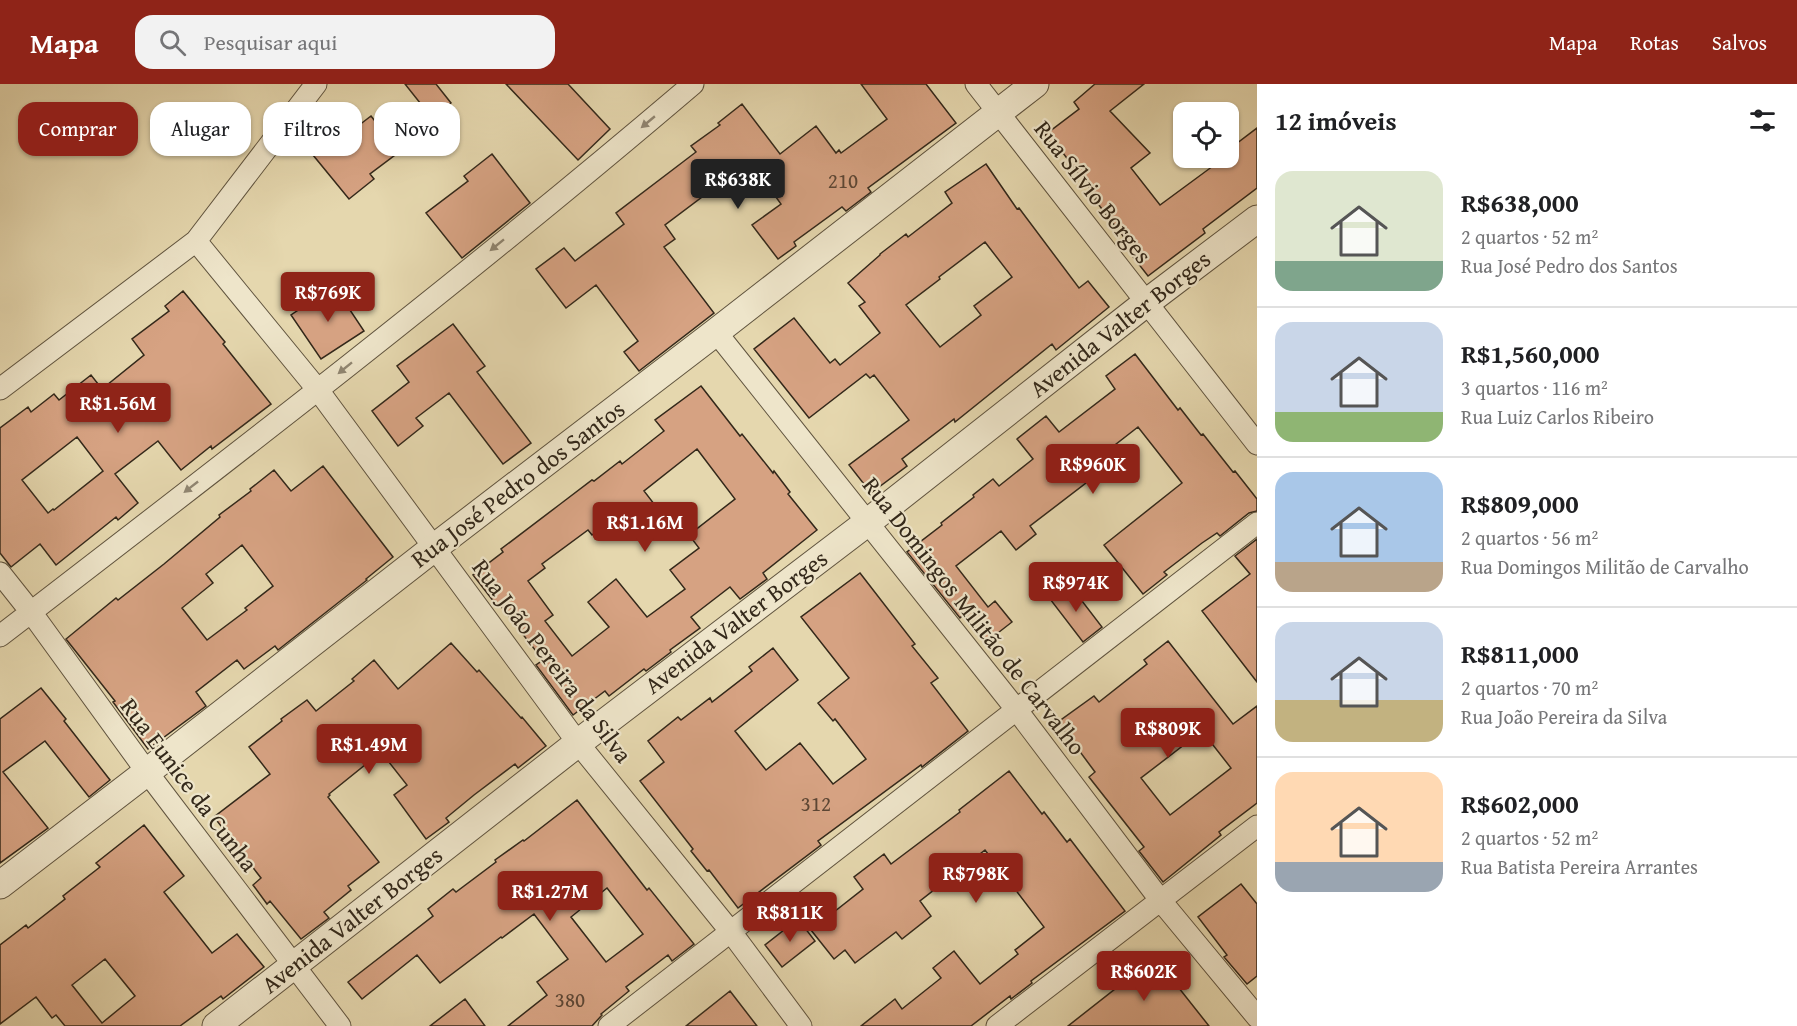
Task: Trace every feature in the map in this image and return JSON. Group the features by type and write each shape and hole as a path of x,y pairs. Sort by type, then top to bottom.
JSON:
{"street":[{"path":"0,389 196,241 316,84"},
{"path":"0,636 318,390 608,156 693,84"},
{"name":"Rua Sílvio Borges","path":"976,84 1257,444"},
{"name":"Rua José Pedro dos Santos","path":"0,885 1035,84"},
{"name":"Avenida Valter Borges","path":"216,1026 578,743 868,522 1146,303 1257,219"},
{"name":"Rua João Pereira da Silva","path":"196,241 318,390 578,743 731,932 801,1026"},
{"name":"Rua Domingos Militão de Carvalho","path":"716,332 1016,709 1161,901 1257,1017"},
{"path":"609,1026 1257,523"},
{"name":"Rua Eunice da Cunha","path":"0,573 147,772 340,1026"},
{"path":"997,1026 1257,826"}],"building":[{"path":"405,84 436,84 450,102 419,102"},
{"path":"506,84 568,84 610,129 578,160"},
{"path":"861,84 926,84 956,123 868,188 871,192 846,211 842,207 794,242 796,246 778,259 752,225 781,204 750,161 665,225 675,239 664,247 714,313 639,371 624,352 638,341 596,285 566,308 536,269 564,248 575,261 624,224 616,213 696,152 691,146 720,125 718,123 742,104 780,154 816,126 836,153 839,150 841,153 887,119"},
{"path":"1095,84 1144,84 1110,111 1150,153 1131,168 1160,205 1210,168 1239,168 1239,142 1257,128 1257,188 1203,229 1205,233 1148,276 1123,244 1127,241 1095,200 1097,198 1063,153 1060,155 1045,135 1079,109 1074,102"},
{"path":"371,116 374,120 374,156 394,156 370,174 374,179 349,199 314,156 362,156 362,123"},
{"path":"492,154 530,203 462,258 426,213 468,181 464,176"},
{"path":"986,164 1017,209 1019,208 1079,288 1088,281 1109,307 1056,350 1052,344 955,422 954,419 902,459 907,466 871,493 849,465 909,420 874,375 870,378 866,374 809,418 754,349 794,318 830,363 835,359 840,365 880,333 859,306 865,302 848,283 906,234 908,237 952,203 945,192","holes":["985,242 1012,277 974,306 981,315 940,347 906,305"]},
{"path":"334,286 364,331 321,359 291,315"},
{"path":"183,291 225,342 223,344 271,404 181,470 158,441 115,474 138,503 118,520 116,517 56,565 40,544 11,567 0,553 0,428 28,407 31,412 54,394 59,400 91,375 102,389 144,355 132,339 169,311 165,306","holes":["77,437 103,471 48,513 22,480"]},
{"path":"453,324 485,366 477,372 531,443 503,464 449,393 416,418 423,426 398,446 372,411 409,382 397,366"},
{"path":"1135,354 1178,410 1180,408 1257,499 1257,511 1249,513 1220,536 1217,533 1202,543 1164,572 1167,575 1143,594 1104,545 1182,483 1138,427 1088,466 1095,476 1030,526 1036,534 1016,550 1001,531 956,566 988,607 995,601 1012,622 985,643 963,615 960,618 907,552 942,525 941,523 993,479 999,486 1033,459 1017,439 1046,416 1059,432 1115,389 1106,376"},
{"path":"701,386 740,436 742,434 773,473 774,471 790,492 788,494 817,530 763,573 767,579 740,599 730,587 691,617 700,628 646,671 644,669 609,696 605,691 573,715 536,665 543,660 473,575 503,552 501,549 592,480 594,481 620,461 622,464 664,431 655,420","holes":["697,449 735,499 689,535 699,548 670,570 685,589 647,617 616,579 588,602 609,627 572,656 545,621 553,615 528,581 545,568 542,564 588,530 592,535 623,511 635,527 658,509 644,491"]},
{"path":"323,466 393,557 278,650 275,646 244,669 237,660 196,692 206,706 148,749 113,702 115,701 66,639 116,598 118,600 164,564 274,470 291,491","holes":["242,545 273,586 245,608 247,610 207,640 182,608 213,583 206,574"]},
{"path":"1257,539 1257,682 1202,611 1250,574 1235,556"},
{"path":"860,573 915,644 912,646 938,678 931,683 968,731 922,767 921,765 818,841 821,845 738,908 709,870 707,871 691,851 693,849 640,781 664,762 648,741 678,717 681,720 710,698 712,702 752,671 749,667 773,648 798,680 735,731 766,770 800,743 833,784 866,759 835,719 833,721 818,703 849,678 801,617"},
{"path":"1069,584 1102,627 1083,642 1050,599"},
{"path":"1168,641 1233,724 1257,706 1257,803 1219,832 1221,835 1163,882 1139,851 1144,847 1089,777 1095,772 1058,722 1094,696 1099,702 1147,664 1144,660","holes":["1202,731 1231,768 1170,815 1141,778"]},
{"path":"451,643 477,672 479,670 546,746 518,768 515,764 474,795 446,818 449,822 426,839 394,795 407,785 381,752 328,797 379,862 348,886 351,890 324,912 329,918 301,939 270,901 267,904 253,885 261,878 214,817 270,774 249,747 307,700 316,711 354,681 352,679 374,660 398,689"},
{"path":"41,688 110,780 89,797 45,741 3,772 48,828 0,863 0,719"},
{"path":"1009,771 1067,842 1070,839 1125,911 1031,981 1032,983 1011,999 1010,996 971,1026 861,1026 895,999 902,1009 941,978 933,968 954,951 980,984 1018,954 1015,950 1044,927 985,850 920,901 931,916 902,939 896,932 855,963 845,950 834,959 811,930 863,889 854,877 884,854 891,864 960,812 959,810"},
{"path":"577,800 647,890 649,888 694,944 672,961 668,955 626,987 629,991 601,1014 592,1026 508,1026 547,995 537,982 568,959 534,914 440,983 417,955 362,999 348,982 433,916 428,909 453,889 456,892 496,862 495,860","holes":["607,888 643,934 606,962 571,917"]},
{"path":"144,825 184,876 164,892 212,953 237,934 264,967 223,999 221,996 180,1026 65,1026 56,1015 52,1018 36,997 0,1024 0,945 26,925 28,928 65,899 63,896 100,867 96,863","holes":["105,959 135,996 102,1023 72,985"]},
{"path":"1241,884 1257,904 1257,976 1247,984 1224,957 1227,955 1198,917"},
{"path":"798,919 815,941 782,967 765,945"},
{"path":"1152,954 1209,1026 1068,1026 1120,985 1117,981"},
{"path":"730,991 757,1026 686,1026"},
{"path":"465,999 485,1026 430,1026"}]}
